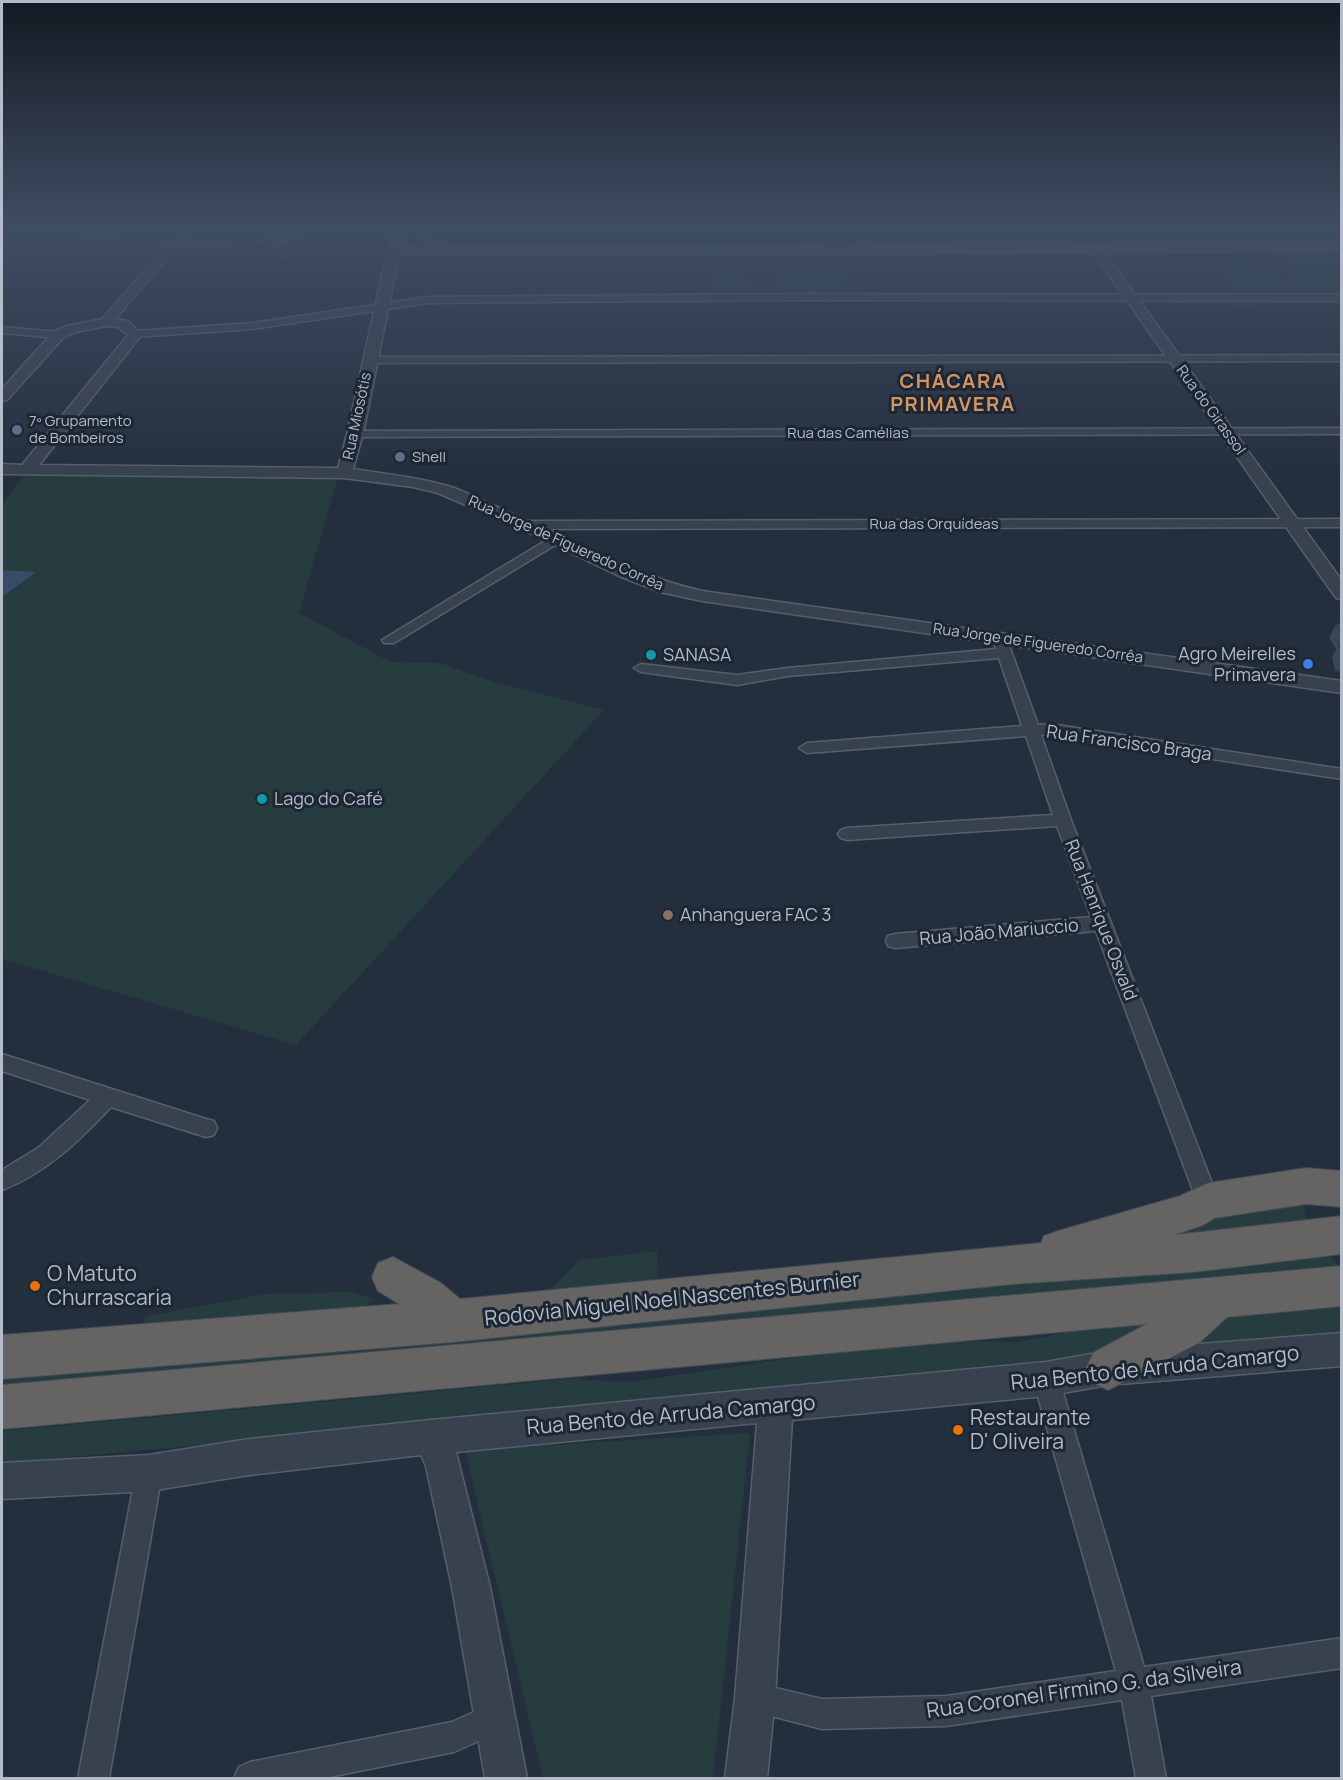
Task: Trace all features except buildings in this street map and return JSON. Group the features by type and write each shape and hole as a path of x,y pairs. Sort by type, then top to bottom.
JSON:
{"highway":[{"path":"1013,1264 1114,1232 1189,1212 1208,1201 1306,1186 1339,1189"},
{"path":"1338,1240 1323,1219 1324,1199 1339,1189"},
{"name":"Rodovia Miguel Noel Nascentes Burnier","path":"2,1358 453,1321 1013,1264 1194,1253 1338,1240"},
{"path":"393,1277 426,1297 453,1321"},
{"path":"2,1407 1341,1287"},
{"path":"1108,1368 1184,1328 1217,1298"}],"street":[{"path":"106,322 117,309"},
{"path":"2,397 58,335 72,329 106,322 122,324 135,334 252,326 372,309"},
{"name":"Rua Miosótis","path":"344,473 355,434 380,309"},
{"name":"Rua do Girassol","path":"1139,309 1341,594"},
{"path":"2,330 58,335"},
{"path":"27,469 135,334"},
{"path":"369,360 1341,358"},
{"name":"Rua das Camélias","path":"355,434 1341,431"},
{"path":"2,463 42,450"},
{"name":"Rua Jorge de Figueredo Corrêa","path":"2,469 344,473 404,480 444,490 527,525 625,572 666,588 702,596 1002,645 1341,687"},
{"name":"Rua das Orquídeas","path":"527,525 1341,523"},
{"path":"388,640 555,539"},
{"path":"641,668 737,680 1002,645"},
{"name":"Rua Henrique Osvald","path":"1002,645 1063,820 1208,1201"},
{"name":"Rua Francisco Braga","path":"807,748 1051,729 1341,774"},
{"path":"847,834 1063,820"},
{"name":"Rua João Mariuccio","path":"895,941 1103,923"},
{"path":"2,1063 206,1128"},
{"path":"2,1180 19,1173 52,1151 108,1095"},
{"name":"Rua Bento de Arruda Camargo","path":"2,1481 149,1473 249,1457 430,1437 1046,1379 1108,1368 1341,1350"},
{"path":"1046,1379 1134,1684 1151,1779"},
{"path":"746,1779 755,1698 776,1405"},
{"path":"430,1437 443,1463 471,1587 506,1779"},
{"path":"93,1779 149,1473"},
{"name":"Rua Coronel Firmino G. da Silveira","path":"755,1698 822,1714 946,1711 1341,1653"},
{"path":"250,1779 454,1737 494,1718"}],"green space":[{"name":"Lago do Café","path":"25,475 338,477 299,613 391,662 440,663 494,682 604,710 296,1045 2,959 2,504"},
{"path":"1301,1200 1309,1225 1175,1235 1174,1230 1231,1214"},
{"path":"657,1251 658,1281 549,1290 579,1260"},
{"path":"1328,1254 1341,1268 2,1390 2,1371 169,1362"},
{"path":"352,1292 376,1300 357,1310 139,1327 147,1316 266,1294"},
{"path":"1341,1303 1341,1336 1208,1349 1201,1342 1208,1328 1225,1316"},
{"path":"1161,1319 1078,1361 1022,1367 889,1374 707,1400 2,1463 2,1431 569,1379 631,1382 854,1349 936,1341 1020,1342 1113,1322"},
{"path":"750,1433 713,1778 543,1778 465,1450"}],"water":[{"path":"2,570 36,572 2,597"}],"place":[{"name":"7º Grupamento de Bombeiros","path":"17,430"},
{"name":"Shell","path":"400,457"},
{"name":"SANASA","path":"651,655"},
{"name":"Agro Meirelles Primavera","path":"1308,664"},
{"name":"Lago do Café","path":"262,799"},
{"name":"Anhanguera FAC 3","path":"668,915"},
{"name":"O Matuto Churrascaria","path":"35,1286"},
{"name":"Restaurante D' Oliveira","path":"958,1430"}],"district":[{"name":"CHÁCARA PRIMAVERA","path":"953,392"}]}
